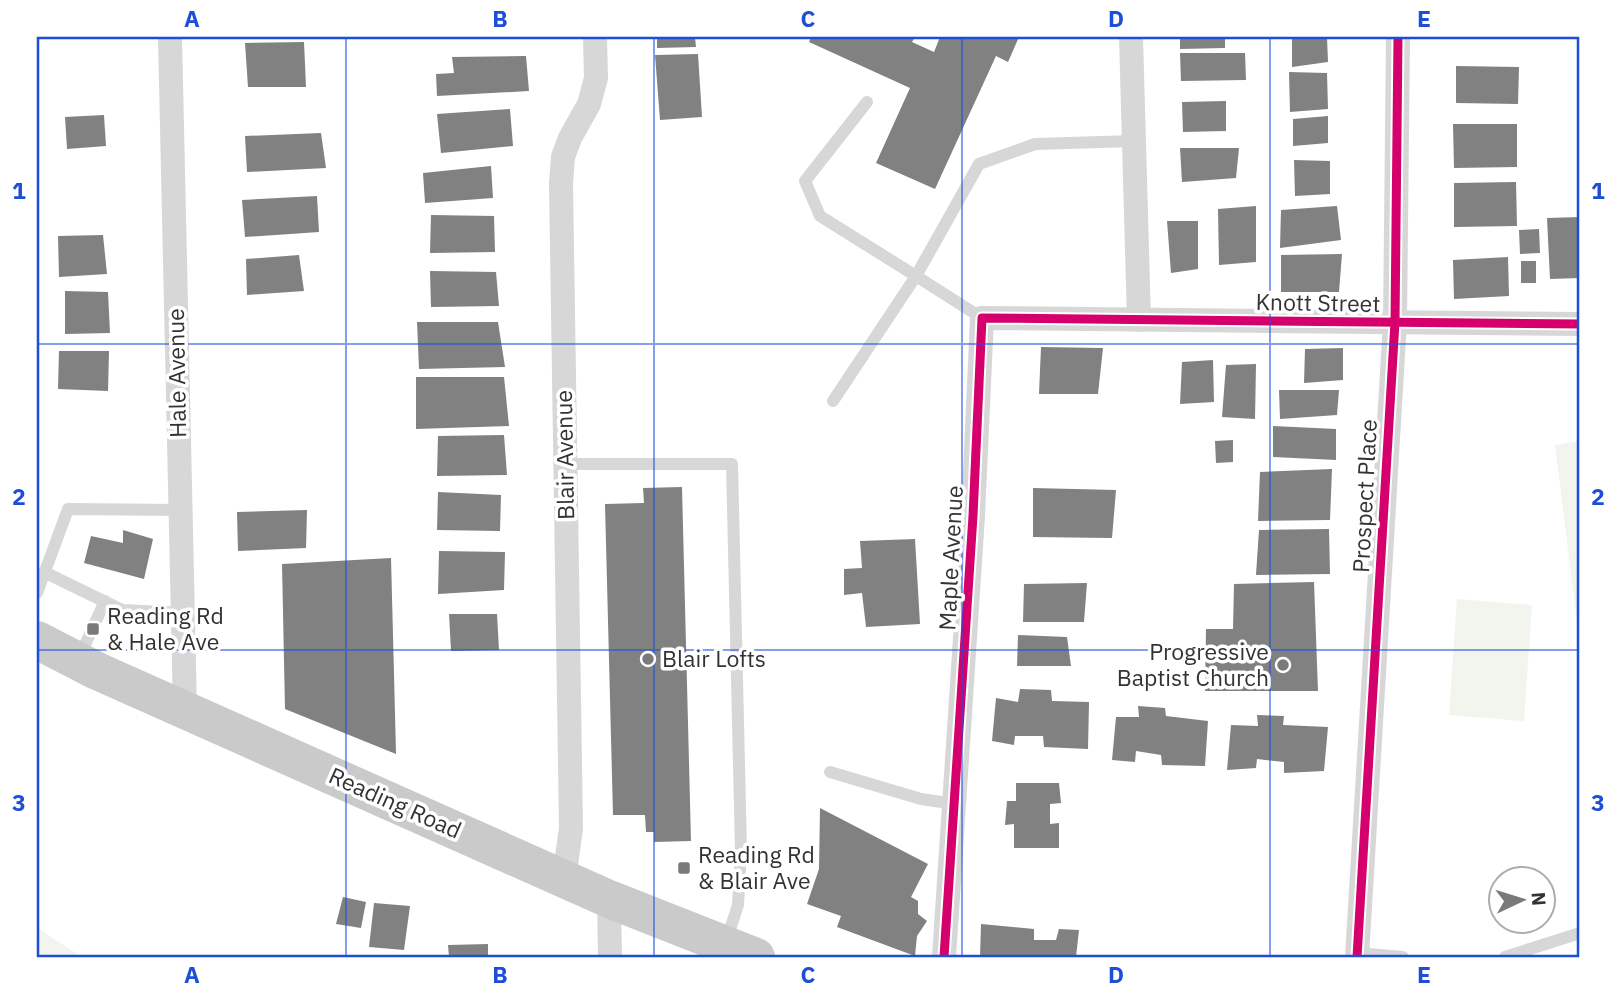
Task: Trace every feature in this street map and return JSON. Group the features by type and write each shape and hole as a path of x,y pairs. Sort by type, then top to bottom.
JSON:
{"main road":[{"name":"Reading Road","path":"37,640 78,661 609,899 741,951"}],"street":[{"name":"Hale Avenue","path":"170,37 186,709"},
{"name":"Blair Avenue","path":"564,879 571,828 561,183 563,157 589,104 596,78 595,37"},
{"path":"982,318 1139,320 1132,37"},
{"name":"Prospect Place","path":"1357,955 1395,323 1398,37"},
{"name":"Maple Avenue","path":"944,957 973,516 982,318"},
{"name":"Knott Street","path":"1139,320 1580,324"},
{"path":"609,899 610,957"}],"lane":[{"path":"867,102 805,181 820,216 982,318"},
{"path":"833,401 916,276 979,163 1035,144 1134,141"},
{"path":"565,464 732,464 741,851 738,905 741,951"},
{"path":"37,593 68,509 181,510"},
{"path":"44,572 122,610 183,613"},
{"path":"78,661 105,601"},
{"path":"830,772 921,799 955,804"},
{"path":"1505,957 1580,933"},
{"path":"1357,955 1403,957"}],"shaded area":[{"path":"1580,441 1580,638 1579,638 1555,445"},
{"path":"1457,599 1532,605 1524,721 1449,715"},
{"path":"37,928 82,957 37,957"}],"building":[{"path":"657,37 695,37 696,47 657,48"},
{"path":"811,37 915,37 912,42 934,52 940,37 1019,37 1008,62 996,56 935,189 876,163 910,88 809,42"},
{"path":"1180,37 1225,37 1225,48 1180,49"},
{"path":"1292,37 1327,37 1328,62 1292,67"},
{"path":"304,42 306,87 248,87 245,43"},
{"path":"1180,53 1245,53 1246,80 1181,81"},
{"path":"698,54 702,117 660,120 655,55"},
{"path":"526,56 529,91 437,96 436,74 454,73 452,57"},
{"path":"1456,66 1519,67 1518,104 1456,103"},
{"path":"1289,72 1327,73 1328,109 1290,112"},
{"path":"1226,101 1226,131 1183,132 1182,102"},
{"path":"510,109 513,146 441,153 437,114"},
{"path":"104,115 106,146 67,149 65,117"},
{"path":"1328,116 1328,143 1293,146 1293,119"},
{"path":"1453,124 1517,124 1517,167 1454,168"},
{"path":"321,133 326,168 247,172 245,136"},
{"path":"1180,148 1239,148 1236,178 1182,182"},
{"path":"1294,160 1330,161 1330,194 1295,196"},
{"path":"491,166 493,198 425,203 423,173"},
{"path":"1516,182 1517,226 1454,227 1454,183"},
{"path":"317,196 319,232 245,237 242,200"},
{"path":"1256,206 1256,262 1219,265 1218,209"},
{"path":"1337,206 1341,240 1280,248 1281,210"},
{"path":"431,215 494,216 495,252 430,253"},
{"path":"1580,217 1580,278 1550,279 1547,218"},
{"path":"1167,221 1198,221 1198,269 1171,273"},
{"path":"1539,229 1540,253 1520,254 1519,230"},
{"path":"103,235 107,274 59,277 58,236"},
{"path":"1342,254 1339,292 1281,292 1281,255"},
{"path":"299,255 304,291 247,295 246,259"},
{"path":"1508,257 1509,296 1454,299 1453,260"},
{"path":"1521,261 1536,261 1536,283 1521,283"},
{"path":"430,271 496,272 499,306 431,307"},
{"path":"65,291 108,292 110,333 65,334"},
{"path":"417,322 498,322 505,367 419,369"},
{"path":"1041,347 1103,348 1098,394 1039,394"},
{"path":"1343,348 1343,380 1304,383 1305,349"},
{"path":"59,351 109,351 108,391 58,389"},
{"path":"1213,360 1214,402 1180,404 1182,362"},
{"path":"1256,364 1255,419 1222,417 1226,365"},
{"path":"416,377 504,377 509,426 416,429"},
{"path":"1279,390 1339,390 1337,415 1280,419"},
{"path":"1273,426 1336,429 1336,460 1273,457"},
{"path":"504,435 507,475 437,476 438,436"},
{"path":"1233,440 1233,462 1216,463 1215,441"},
{"path":"1332,469 1330,520 1258,521 1260,472"},
{"name":"Blair Lofts","path":"682,487 691,841 654,842 654,832 646,832 645,815 613,815 605,504 644,503 643,488"},
{"path":"1033,488 1116,490 1112,538 1033,537"},
{"path":"438,492 501,495 500,531 437,530"},
{"path":"307,510 306,548 238,551 237,512"},
{"path":"1329,529 1330,574 1256,575 1259,530"},
{"path":"123,530 153,539 144,579 84,563 91,536 123,543"},
{"path":"915,539 920,624 866,627 862,593 844,595 844,569 862,568 860,541"},
{"path":"439,551 505,552 504,590 438,594"},
{"path":"391,558 396,754 285,709 282,564"},
{"path":"1314,582 1318,691 1205,691 1206,629 1233,629 1234,584"},
{"path":"1087,583 1084,622 1023,622 1024,584"},
{"path":"449,614 497,614 499,650 451,651"},
{"path":"1018,635 1067,637 1071,666 1017,666"},
{"path":"1020,689 1051,690 1052,701 1089,702 1088,749 1044,747 1043,736 1015,736 1014,745 992,741 996,698 1018,702"},
{"path":"1138,706 1165,708 1166,716 1208,721 1205,766 1162,765 1161,755 1136,751 1135,762 1112,760 1116,717 1139,717"},
{"path":"1257,715 1284,716 1283,725 1328,727 1324,771 1284,773 1284,762 1257,759 1256,768 1227,770 1231,725 1258,726"},
{"path":"1016,783 1059,783 1061,803 1050,804 1050,824 1059,823 1059,848 1014,848 1014,824 1005,825 1007,801 1016,801"},
{"path":"820,808 928,864 911,897 918,901 918,914 927,921 917,936 915,956 837,927 841,916 807,904 819,869"},
{"path":"343,897 366,902 361,928 336,924"},
{"path":"374,903 410,906 404,950 369,947"},
{"path":"981,924 1034,929 1034,940 1056,940 1059,929 1079,930 1076,957 980,957"},
{"path":"488,944 488,957 449,957 448,945"}],"cycle path":[{"path":"1357,957 1395,322 1398,37"},
{"path":"944,957 973,516 982,318 1580,324"}],"place":[{"name":"Reading Rd & Hale Ave","path":"93,629"},
{"name":"Blair Lofts","path":"648,659"},
{"name":"Progressive Baptist Church","path":"1283,665"},
{"name":"Reading Rd & Blair Ave","path":"684,868"}]}
